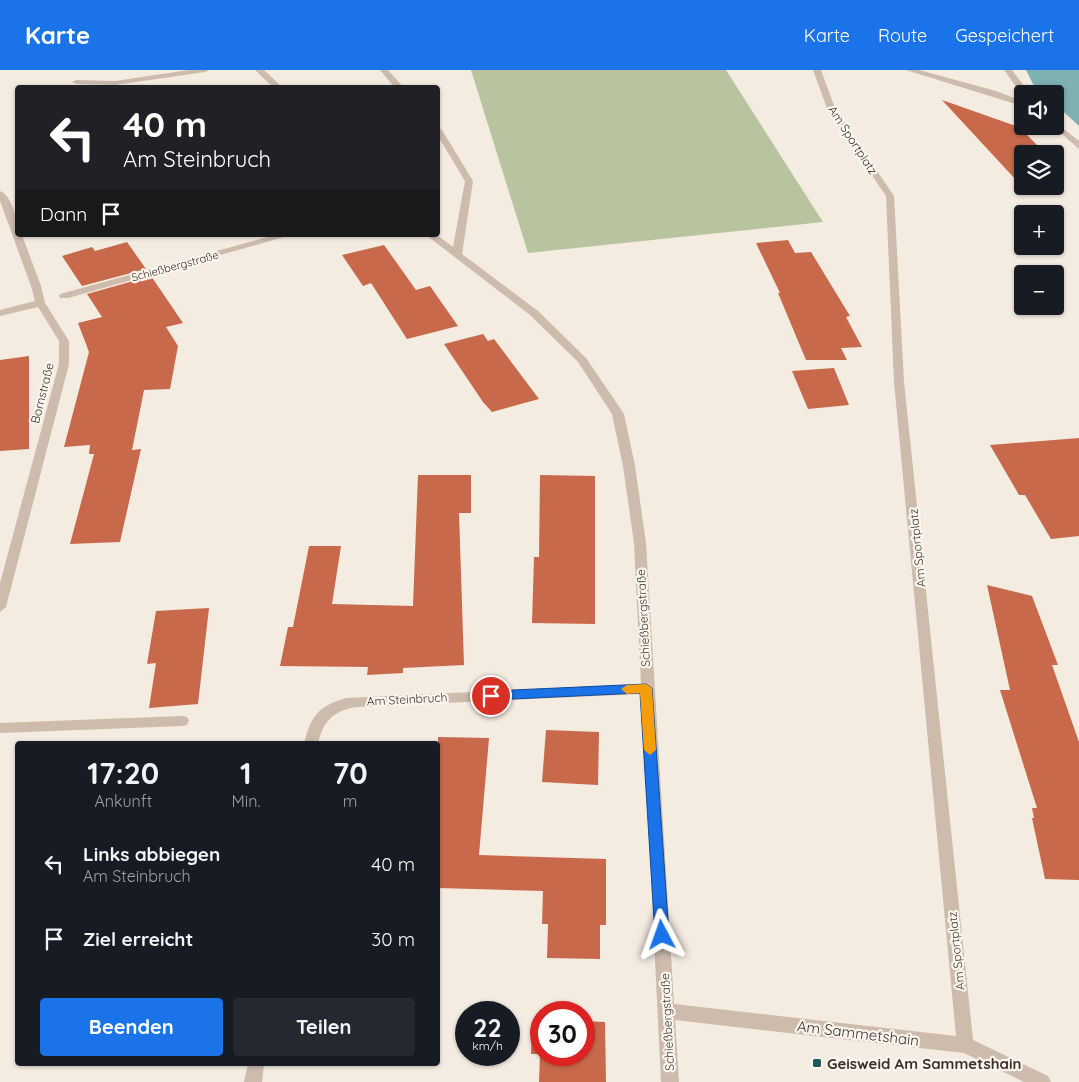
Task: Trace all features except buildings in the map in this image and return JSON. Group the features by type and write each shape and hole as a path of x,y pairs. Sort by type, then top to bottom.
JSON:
{"street":[{"path":"76,82 115,84 205,70"},
{"path":"259,70 276,85"},
{"name":"Am Sportplatz","path":"817,70 832,111 890,196 899,382 965,1045"},
{"path":"910,70 993,93 1014,101"},
{"path":"1008,70 1019,85"},
{"path":"388,71 398,85"},
{"path":"1064,132 1079,146"},
{"path":"440,133 469,181 457,254"},
{"name":"Bornstraße","path":"0,194 3,197 15,229"},
{"name":"Bornstraße","path":"0,607 64,364 64,340 40,303 36,286 18,237"},
{"name":"Schießbergstraße","path":"64,296 279,237"},
{"name":"Schießbergstraße","path":"434,237 534,313 582,360 618,414 630,466 640,543 646,688 670,1082"},
{"path":"0,313 40,303"},
{"name":"Am Steinbruch","path":"312,741 314,731 322,714 335,705 356,702 646,688"},
{"path":"0,728 182,721"},
{"name":"Am Sammetshain","path":"667,1011 965,1045 1042,1082"},
{"path":"253,1082 256,1066"}],"green space":[{"path":"471,70 726,70 823,222 528,253"}],"water":[{"path":"1026,70 1079,70 1079,126 1064,112 1064,85 1033,84"}],"slow traffic":[{"path":"627,689 646,688 650,750"}],"place":[{"name":"Geisweid Am Sammetshain","path":"817,1063"}],"route":[{"path":"491,696 646,688 662,935"}]}
